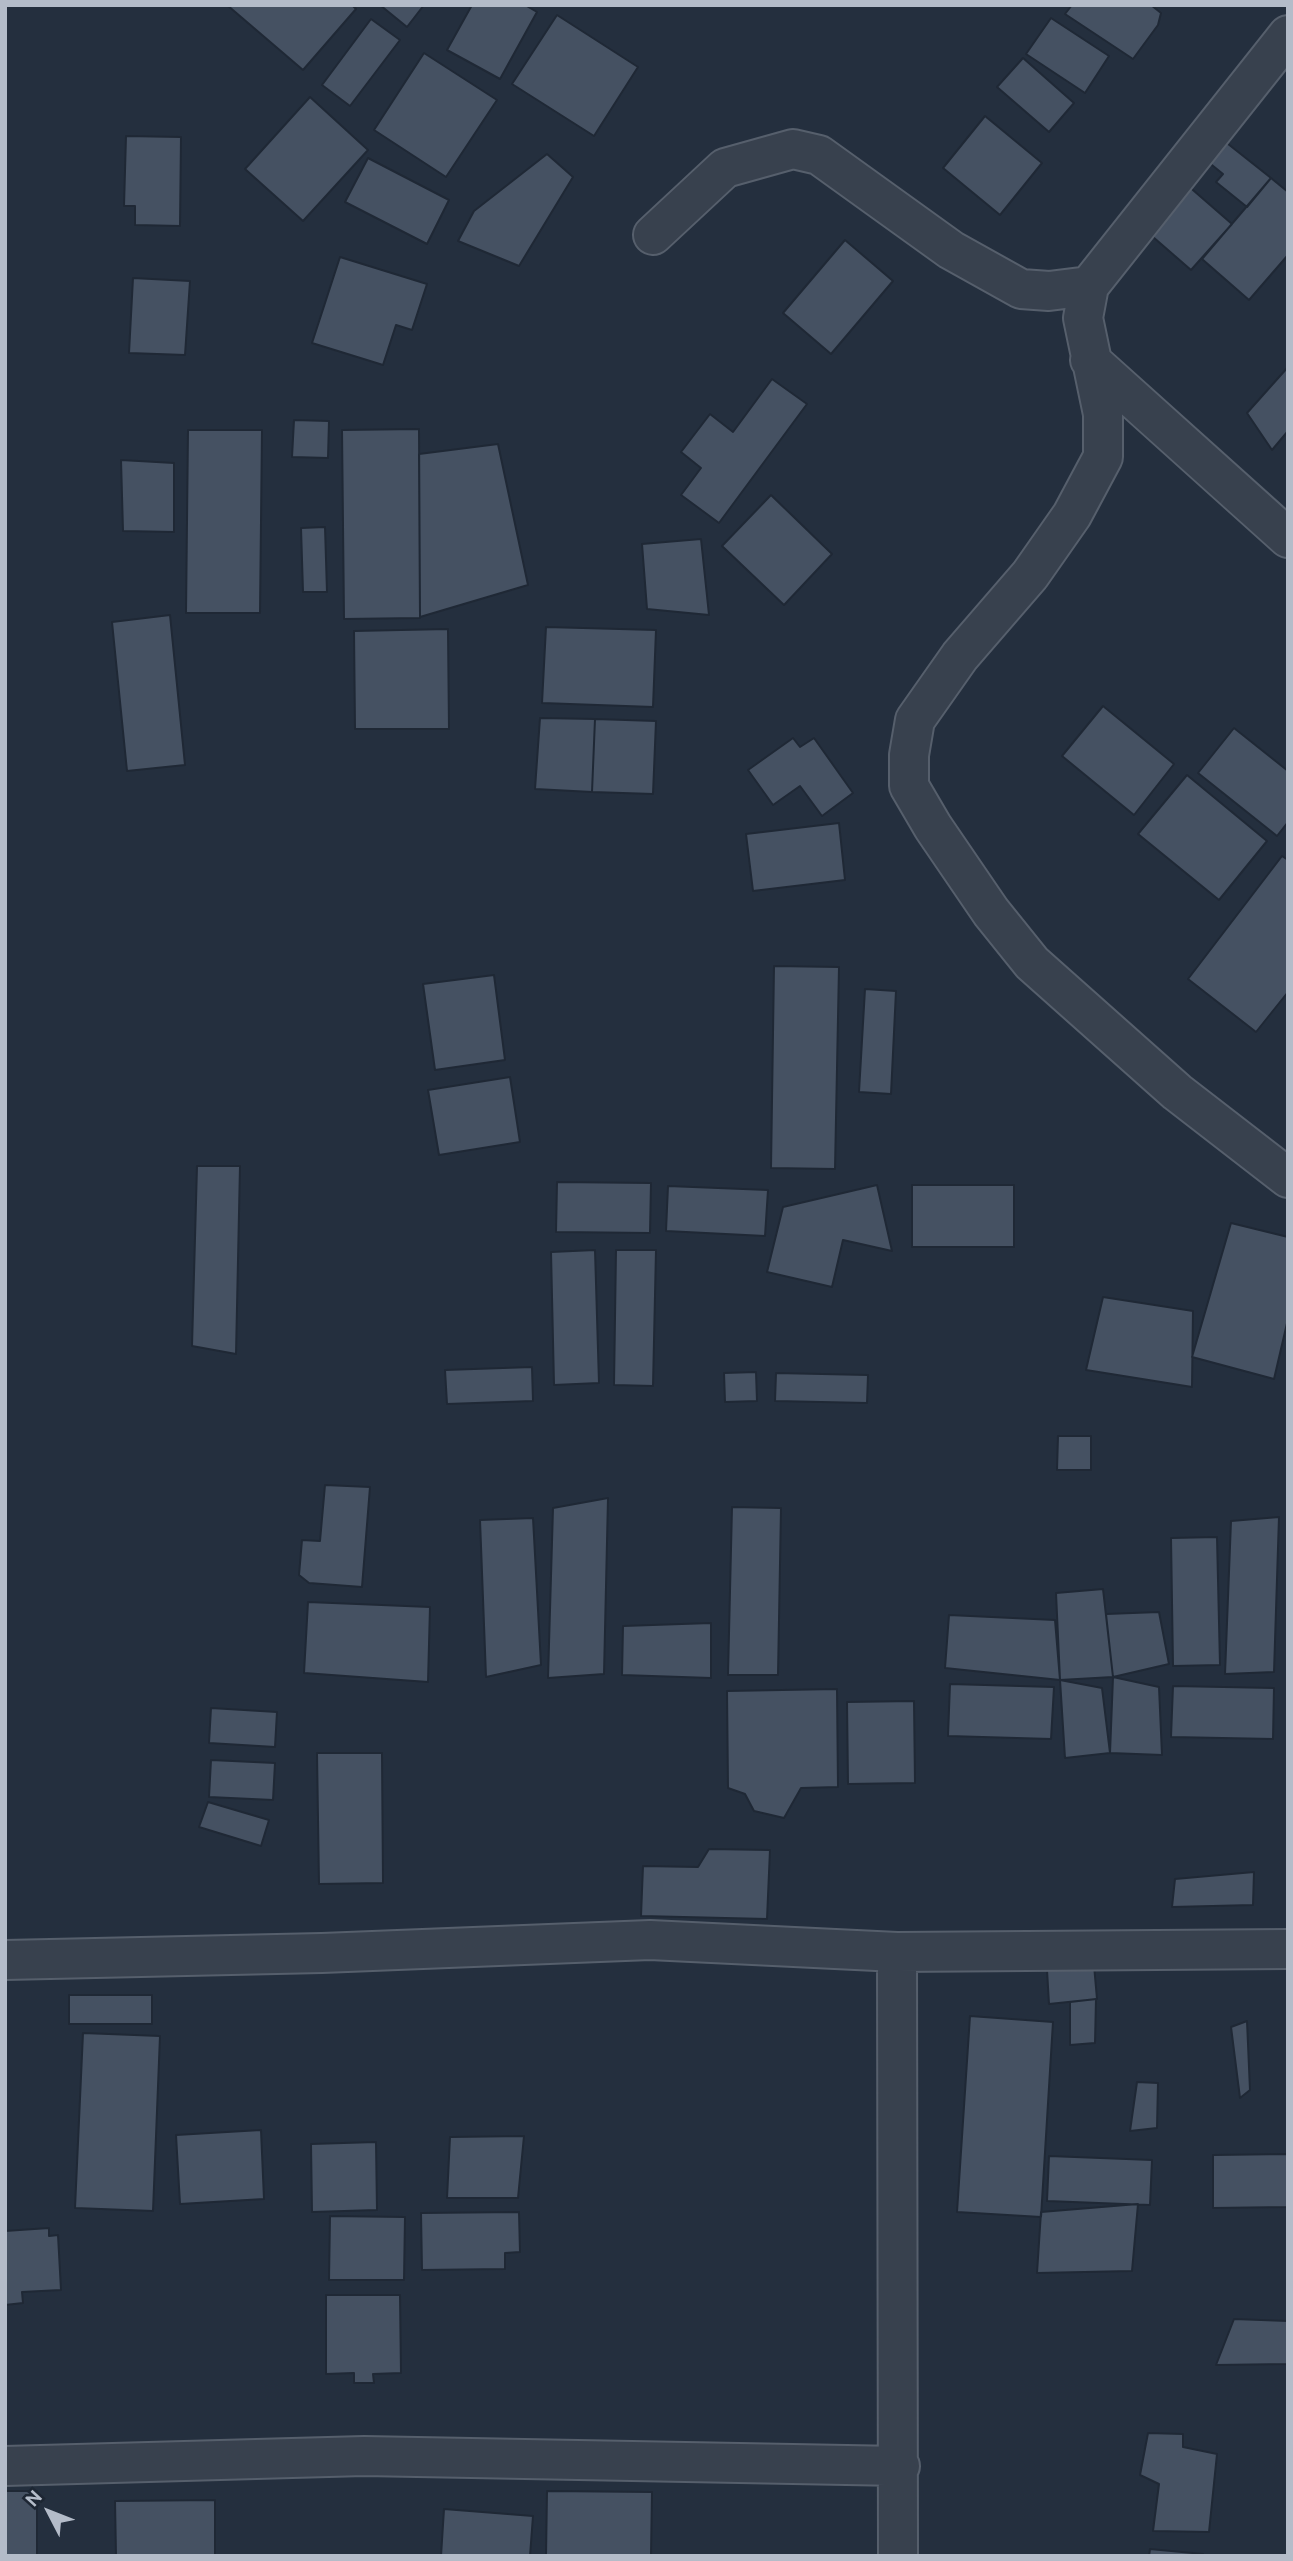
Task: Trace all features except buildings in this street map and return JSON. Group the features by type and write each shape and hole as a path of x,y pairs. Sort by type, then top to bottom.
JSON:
{"street":[{"path":"1288,35 1088,286 1083,318 1103,414 1103,457 1072,515 1030,575 960,656 915,720 909,755 909,786 933,827 991,912 1032,963 1177,1092 1288,1178"},
{"path":"653,235 725,168 793,149 819,155 951,250 1021,289 1049,291 1088,286"},
{"path":"1090,360 1288,538"},
{"path":"5,1960 322,1953 650,1940 897,1952 1288,1949"},
{"path":"897,1952 900,2466 898,2556"},
{"path":"5,2466 364,2456 900,2466"}]}
